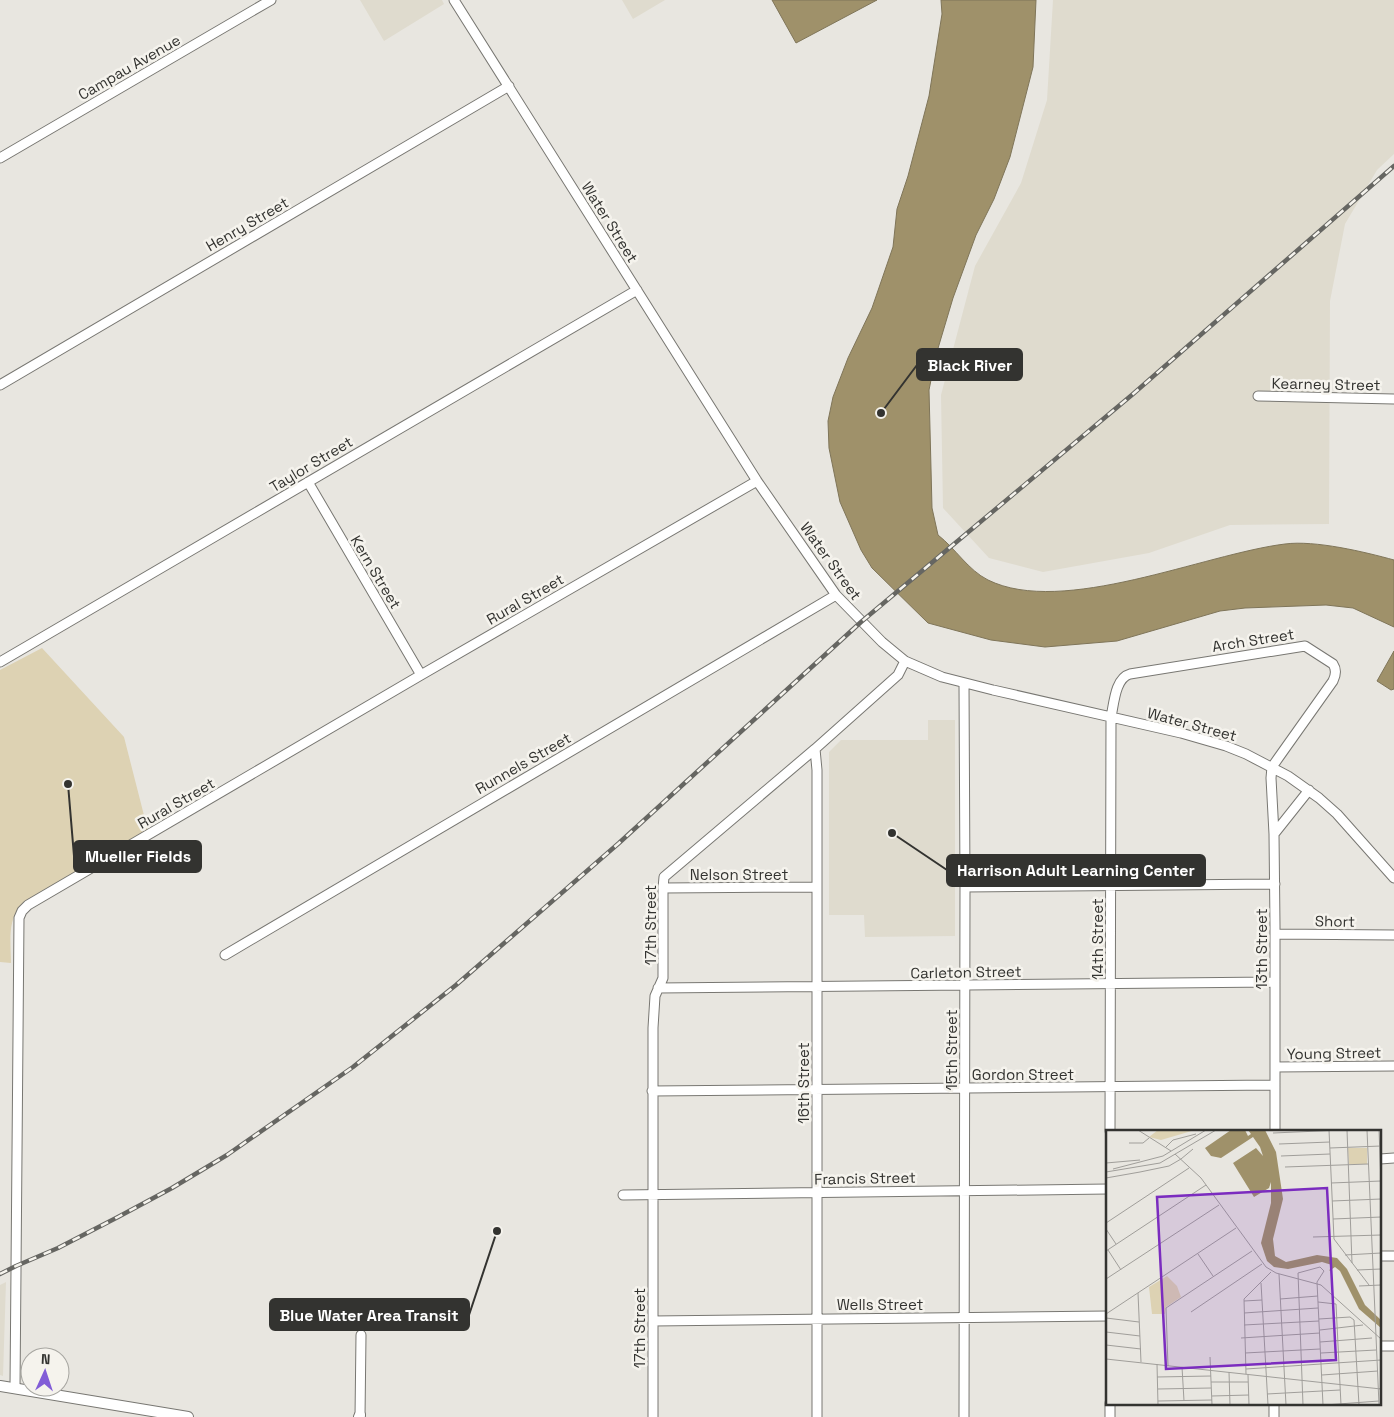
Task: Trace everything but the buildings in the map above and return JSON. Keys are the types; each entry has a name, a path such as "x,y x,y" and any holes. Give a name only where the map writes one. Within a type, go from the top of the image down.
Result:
{"main road":[{"path":"0,1386 131,1412 188,1417"}],"street":[{"name":"Campau Avenue","path":"0,158 271,0"},
{"name":"Water Street","path":"454,0 758,481 836,595 882,642 905,661 942,677 1226,746 1272,767 1309,790 1338,814 1394,878"},
{"name":"Henry Street","path":"0,385 508,86"},
{"name":"Taylor Street","path":"0,662 637,290"},
{"name":"Kearney Street","path":"1258,396 1394,399"},
{"name":"Rural Street","path":"15,1388 19,918 22,911 28,905 421,675 758,481"},
{"name":"Kern Street","path":"308,482 421,675"},
{"name":"Runnels Street","path":"225,955 836,595"},
{"name":"Arch Street","path":"1111,717 1120,680 1124,676 1300,646 1309,647 1333,664 1336,668 1335,677 1272,767"},
{"name":"17th Street","path":"653,1417 652,1091 654,1006 655,996 663,978 662,888 664,877 815,749 898,675 905,661"},
{"name":"15th Street","path":"964,683 966,887 964,985 964,1417"},
{"name":"14th Street","path":"1110,1130 1111,717"},
{"name":"16th Street","path":"815,749 817,770 817,1417"},
{"name":"13th Street","path":"1272,767 1275,884 1275,1130"},
{"path":"1274,834 1309,790"},
{"path":"966,887 1275,884"},
{"name":"Nelson Street","path":"662,888 816,887"},
{"name":"Short","path":"1275,934 1394,935"},
{"name":"Carleton Street","path":"658,988 1275,982"},
{"name":"Young Street","path":"1275,1067 1394,1066"},
{"name":"Gordon Street","path":"652,1091 1275,1085"},
{"name":"Francis Street","path":"623,1195 1106,1189"},
{"name":"Wells Street","path":"653,1321 1106,1316"},
{"path":"360,1416 361,1335"},
{"path":"1110,1404 1110,1417"},
{"path":"1274,1404 1274,1417"}],"shaded area":[{"path":"360,0 442,0 444,4 384,41"},
{"path":"622,0 665,0 633,19"},
{"path":"772,0 877,0 796,43"},
{"path":"941,0 1036,0 1033,67 1010,157 994,199 976,235 953,298 936,355 929,390 932,508 938,535 974,571 988,580 1019,589 1055,591 1094,588 1134,580 1252,550 1285,544 1325,545 1355,550 1394,560 1394,627 1353,608 1326,605 1245,608 1220,611 1117,641 1045,647 991,640 928,623 872,568 861,550 840,502 829,448 828,421 833,397 848,358 872,308 893,247 897,209 908,176 929,96 942,14"},
{"path":"1053,0 1394,0 1394,154 1377,170 1345,224 1330,301 1329,524 1230,525 1149,553 1043,572 989,558 943,508 941,395 975,266 1021,183 1047,100"},
{"path":"42,648 124,737 148,831 20,907 11,926 11,963 0,962 0,670"},
{"path":"1394,651 1394,689 1391,690 1377,681"},
{"path":"928,720 955,720 955,936 865,937 864,915 829,915 829,752 841,740 928,740"},
{"path":"6,1282 3,1376 0,1375 0,1285"}],"railway":[{"path":"0,1274 58,1248 172,1188 227,1155 353,1067 456,985 619,843 861,622 1133,394 1394,166"}],"place":[{"name":"Black River","path":"881,413"},
{"name":"Mueller Fields","path":"68,784"},
{"name":"Harrison Adult Learning Center","path":"892,833"},
{"name":"Blue Water Area Transit","path":"497,1231"}]}
